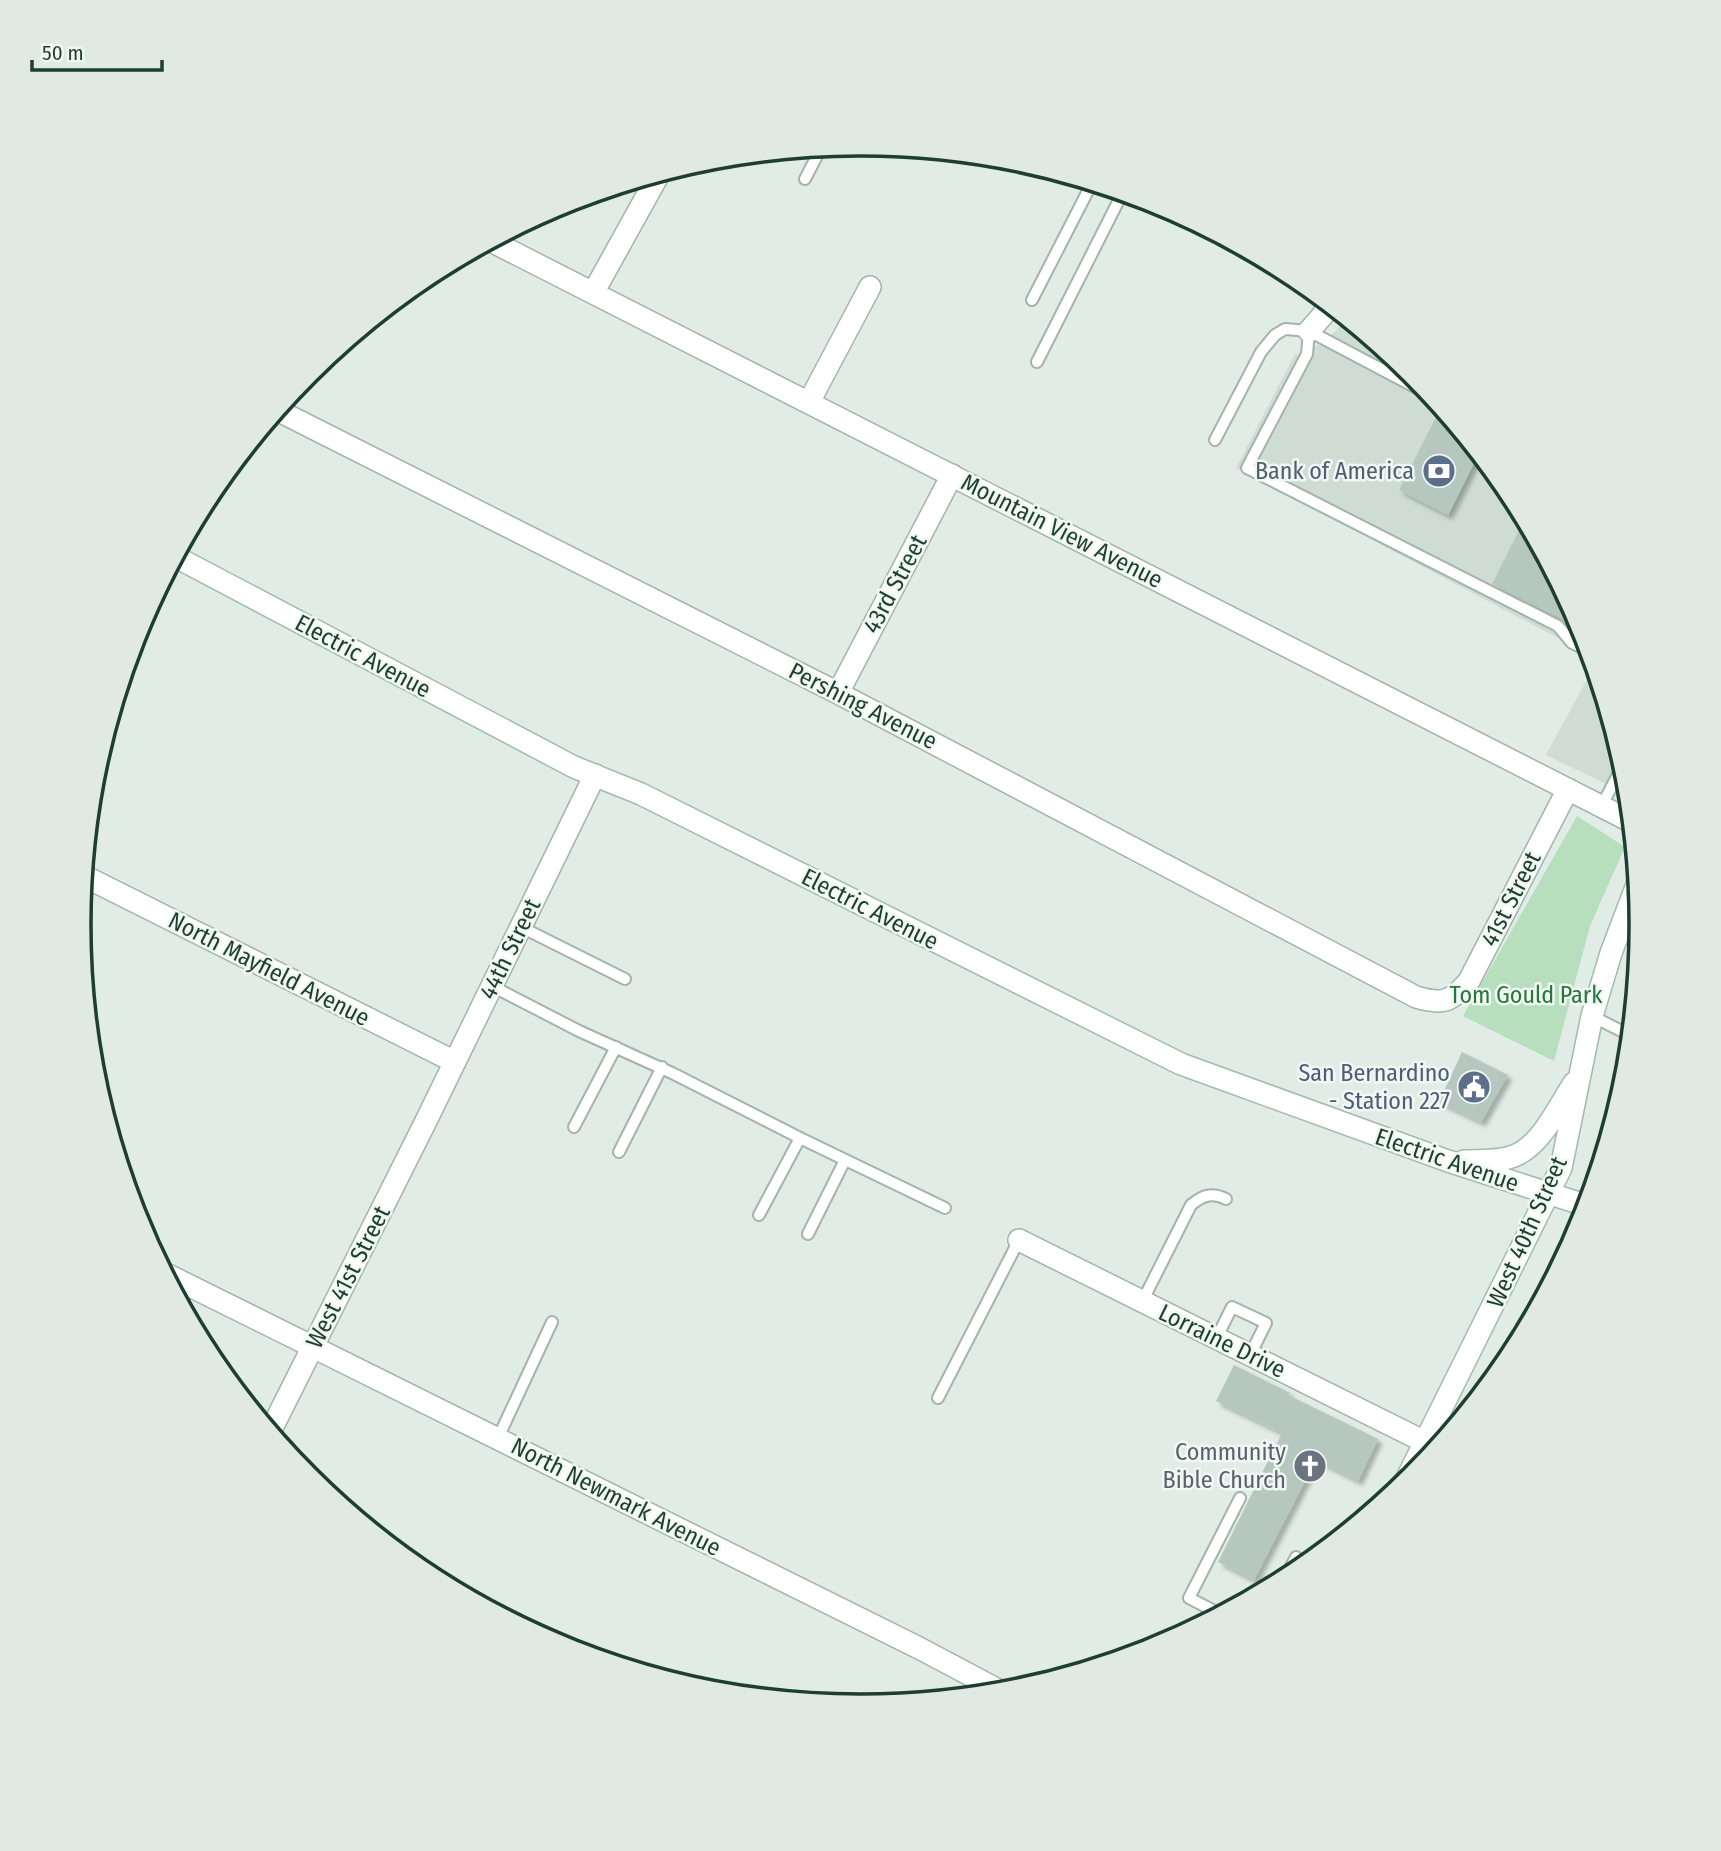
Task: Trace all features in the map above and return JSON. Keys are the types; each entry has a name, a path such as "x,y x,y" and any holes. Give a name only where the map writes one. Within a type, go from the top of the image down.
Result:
{"street":[{"path":"593,293 653,184"},
{"name":"Mountain View Avenue","path":"500,246 1622,817"},
{"path":"809,402 870,287"},
{"path":"1309,331 1323,311"},
{"name":"Pershing Avenue","path":"285,414 838,693 1416,997 1431,1002 1447,1002"},
{"name":"43rd Street","path":"838,693 952,475"},
{"name":"Electric Avenue","path":"184,560 574,767 641,794 1181,1064 1448,1161 1578,1203"},
{"name":"44th Street","path":"425,1123 595,775"},
{"name":"41st Street","path":"1447,1002 1469,981 1568,789"},
{"name":"North Mayfield Avenue","path":"93,880 455,1062"},
{"name":"West 40th Street","path":"1418,1456 1562,1168 1592,1016 1629,905"},
{"path":"1448,1161 1504,1159 1525,1150 1540,1136 1580,1072"},
{"name":"West 41st Street","path":"274,1424 425,1123"},
{"name":"Lorraine Drive","path":"1019,1240 1425,1442"},
{"name":"North Newmark Avenue","path":"177,1280 987,1684"}],"lane":[{"path":"805,178 816,158"},
{"path":"1032,300 1088,191"},
{"path":"1037,362 1119,201"},
{"path":"1215,440 1261,352 1275,335 1285,329 1309,331 1406,382"},
{"path":"1309,331 1307,354 1247,468 1558,626 1576,645"},
{"path":"1387,372 1390,367"},
{"path":"1601,807 1616,779"},
{"path":"521,926 625,979"},
{"path":"492,986 945,1209"},
{"path":"1592,1016 1622,1031"},
{"path":"574,1127 616,1047"},
{"path":"619,1152 662,1068"},
{"path":"759,1215 800,1138"},
{"path":"808,1234 845,1160"},
{"path":"1142,1302 1191,1205 1201,1196 1213,1194 1226,1199"},
{"path":"938,1398 1019,1240"},
{"path":"1216,1339 1231,1307 1266,1323 1250,1355"},
{"path":"498,1438 552,1322"},
{"path":"1212,1610 1189,1598 1240,1499"},
{"path":"1294,1561 1296,1557"}],"shaded area":[{"path":"1340,324 1405,381 1471,457 1527,541 1551,585 1578,648 1236,468 1294,356 1317,346"},
{"path":"1589,677 1604,726 1617,789 1546,755"}],"green space":[{"name":"Tom Gould Park","path":"1577,816 1625,847 1590,926 1554,1061 1463,1016"}],"building":[{"name":"Bank of America","path":"1437,416 1475,462 1448,515 1399,490"},
{"path":"1520,529 1551,585 1569,627 1562,619 1492,584"},
{"name":"San Bernardino - Station 227","path":"1462,1052 1508,1075 1481,1122 1439,1102"},
{"path":"1234,1365 1378,1439 1358,1481 1316,1460 1254,1580 1218,1562 1282,1433 1216,1401"}],"place":[{"name":"Bank of America","path":"1439,471"},
{"name":"San Bernardino - Station 227","path":"1474,1087"},
{"name":"Community Bible Church","path":"1310,1466"}]}
